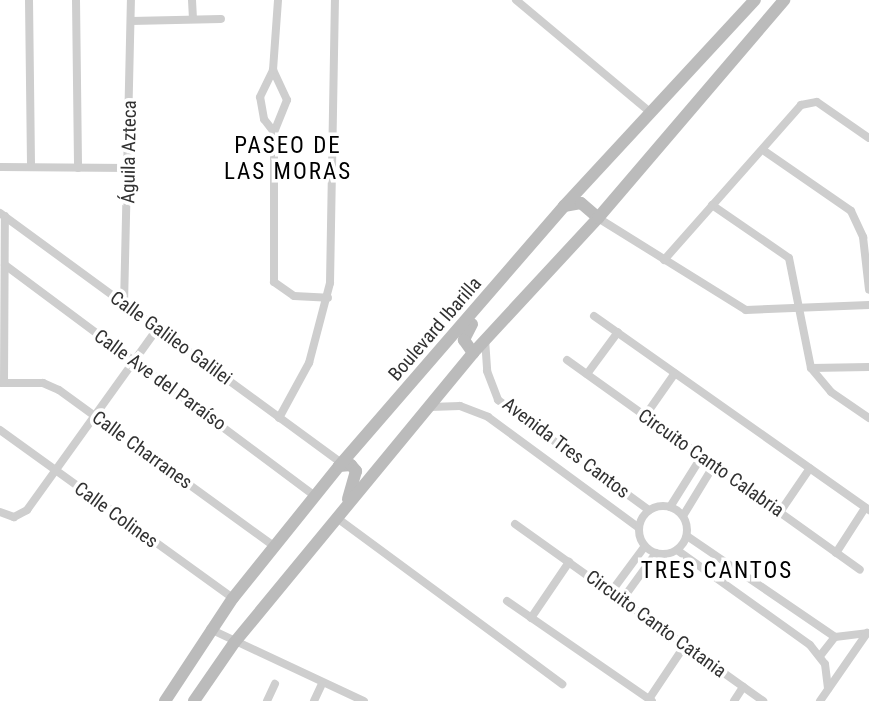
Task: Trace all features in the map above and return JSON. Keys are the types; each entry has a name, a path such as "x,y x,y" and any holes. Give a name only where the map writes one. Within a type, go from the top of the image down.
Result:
{"main road":[{"name":"Boulevard Ibarilla","path":"165,701 210,629 233,598 341,465 500,284 564,206 755,0"},
{"path":"194,701 234,643 473,353 598,218 784,0"},
{"path":"564,206 581,204 598,218"},
{"path":"473,353 464,335 493,301 500,284"},
{"path":"341,465 351,465 356,471 346,506"}],"street":[{"path":"29,0 31,167"},
{"path":"76,0 78,168"},
{"name":"Águila Azteca","path":"124,305 130,168 131,0"},
{"path":"192,0 193,19"},
{"path":"274,132 264,119 260,97 273,70 278,0"},
{"path":"279,418 309,363 328,298 335,0"},
{"path":"516,0 650,112"},
{"path":"131,21 221,19"},
{"path":"273,70 287,100 274,132 274,282 294,296 328,298"},
{"path":"664,260 806,102 817,102 869,138"},
{"path":"762,150 851,211 863,237 869,290"},
{"path":"0,167 130,168"},
{"path":"712,205 789,258 811,368 831,392 869,418"},
{"path":"2,214 5,265 2,383"},
{"name":"Calle Galileo Galilei","path":"2,214 341,465"},
{"path":"598,218 746,310 869,305"},
{"name":"Calle Ave del Paraíso","path":"5,265 315,496"},
{"path":"594,316 867,509 836,552"},
{"path":"0,512 21,516 157,329"},
{"path":"587,374 618,332"},
{"name":"Avenida Tres Cantos","path":"485,339 487,371 498,400 649,510"},
{"name":"Circuito Canto Calabria","path":"566,360 860,570"},
{"path":"811,368 869,367"},
{"path":"645,416 675,373"},
{"name":"Calle Charranes","path":"2,383 49,386 95,416 274,546"},
{"name":"Avenida Tres Cantos","path":"430,407 460,406 488,417 639,528"},
{"name":"Calle Colines","path":"0,430 233,598"},
{"path":"670,507 702,456"},
{"path":"714,466 683,516 687,536 835,637 868,632"},
{"path":"780,512 810,468"},
{"path":"656,554 645,546 639,528 649,510 670,507 683,516"},
{"path":"337,518 562,684"},
{"name":"Circuito Canto Catania","path":"515,524 763,701"},
{"path":"622,600 656,554 677,550 687,536"},
{"path":"611,592 645,546"},
{"path":"677,550 820,656 828,689"},
{"name":"Circuito Canto Catania","path":"531,618 569,562"},
{"path":"507,601 651,700 685,645"},
{"path":"210,629 234,643 364,701"},
{"path":"820,701 868,632"},
{"path":"820,656 835,637"},
{"path":"267,701 275,684"},
{"path":"314,701 322,684"},
{"name":"Circuito Canto Catania","path":"734,701 743,687"}],"district":[{"name":"PASEO DE LAS MORAS","path":"288,159"},
{"name":"TRES CANTOS","path":"717,571"}]}
